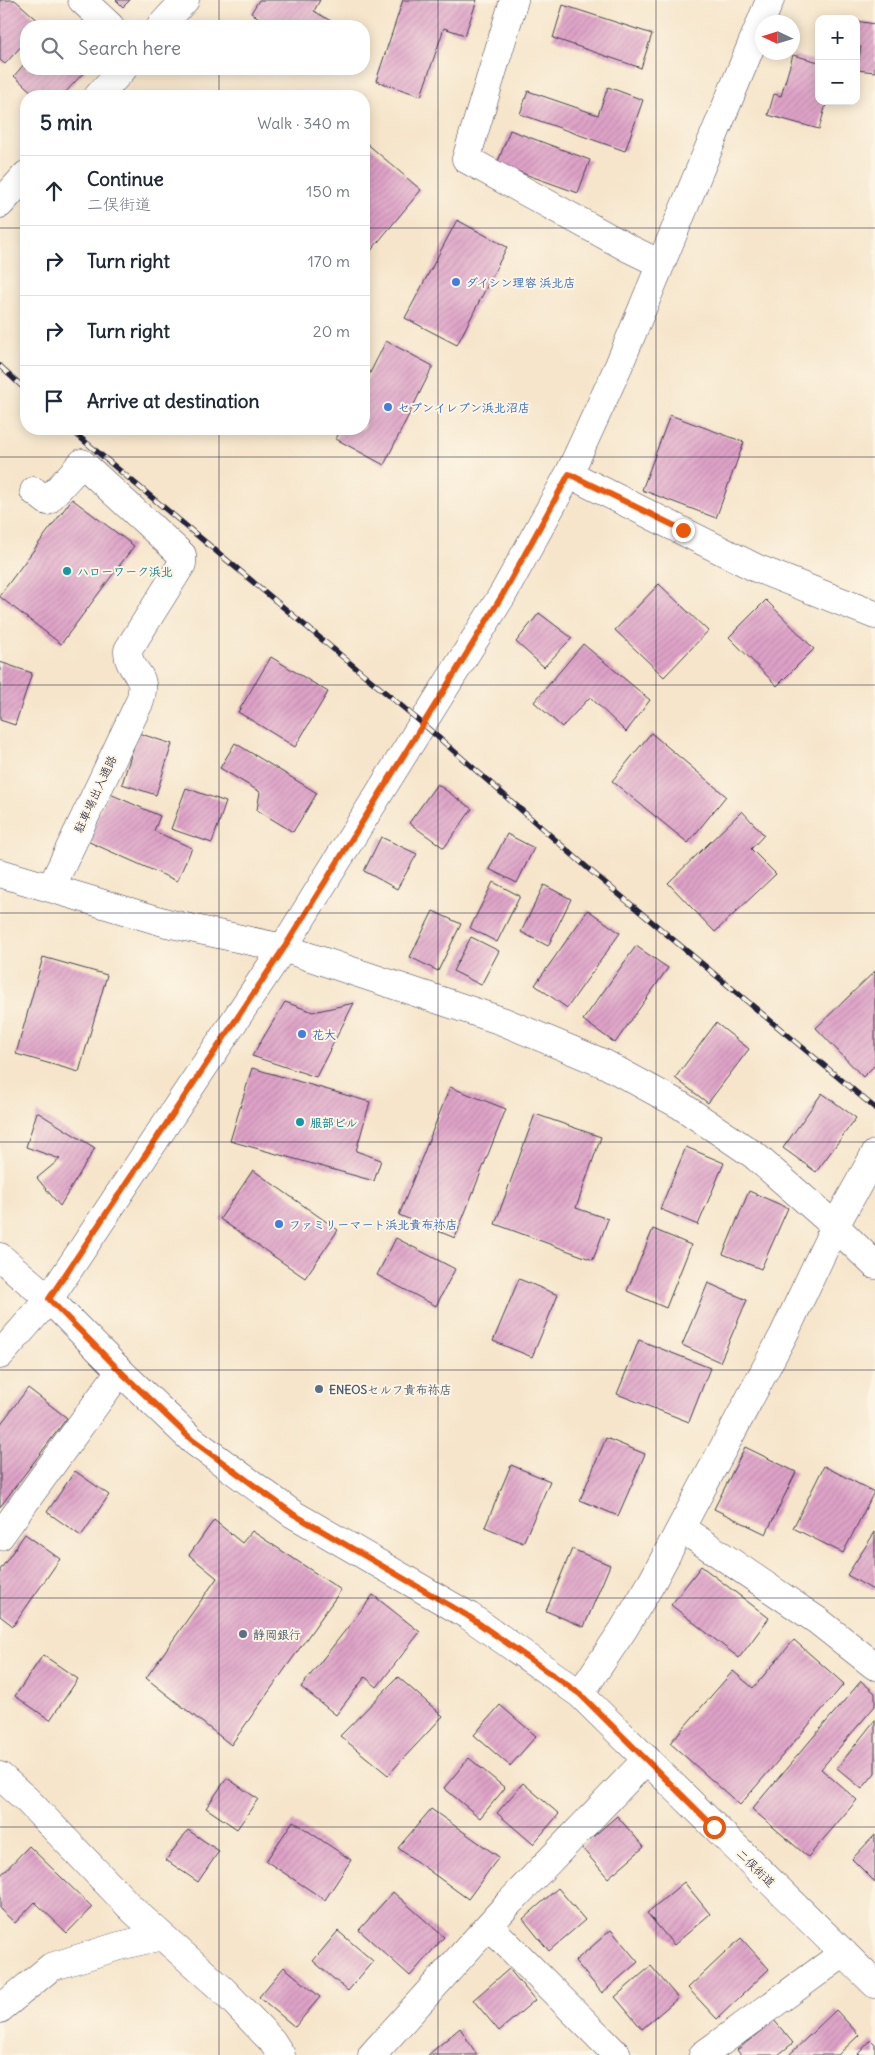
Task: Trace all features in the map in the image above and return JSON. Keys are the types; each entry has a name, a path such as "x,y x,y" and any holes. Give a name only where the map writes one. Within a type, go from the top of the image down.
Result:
{"street":[{"path":"82,0 104,20"},
{"path":"167,20 185,0"},
{"path":"514,0 466,159 661,264"},
{"path":"0,1355 49,1299 284,948 503,594 569,474 619,366 770,0"},
{"path":"104,90 117,75"},
{"path":"0,204 20,182"},
{"name":"駐車場出入通路","path":"34,491 47,501 82,463 182,555 182,564 128,650 128,661 142,680 143,690 140,701 51,888"},
{"path":"569,474 756,568 875,615"},
{"path":"0,873 167,923 284,948 502,1021 605,1064 680,1105 754,1155 835,1226 875,1265"},
{"path":"580,1694 628,1622 681,1528 784,1334 835,1226 875,1154"},
{"name":"二俣街道","path":"0,1257 49,1299 192,1440 293,1514 468,1616 580,1694 875,1984"},
{"path":"0,1536 120,1371"},
{"path":"681,1528 818,1621 875,1666"},
{"path":"372,2055 509,1903 647,1759"},
{"path":"0,1776 27,1800 134,1910 223,1990 272,2041 281,2055"},
{"path":"489,1926 617,2055"},
{"path":"0,2009 51,1967 119,1946 162,1936"},
{"path":"703,2055 844,1953"}],"building":[{"path":"0,0 15,0 38,20 20,20 20,48 5,64 0,60"},
{"path":"116,0 130,0 123,7"},
{"path":"259,0 320,0 314,11 329,20 263,20 251,13"},
{"path":"403,0 477,0 465,35 444,28 421,96 376,81"},
{"path":"563,5 652,34 641,68 553,38"},
{"path":"860,22 875,24 875,72 860,70"},
{"path":"800,57 815,61 815,105 826,105 819,129 768,115 774,94 781,96 792,60 800,60"},
{"path":"20,69 20,75 81,75 68,90 29,90 14,76"},
{"path":"608,87 643,100 625,151 520,114 528,91 598,115"},
{"path":"510,130 590,160 578,193 497,164"},
{"path":"370,146 421,190 370,252"},
{"name":"ダイシン理容 浜北店","path":"457,220 507,247 457,345 405,318"},
{"name":"セブンイレブン浜北沼店","path":"386,341 433,366 384,465 336,439 338,435 370,435 370,373"},
{"path":"670,415 744,442 716,518 642,490"},
{"name":"ハローワーク浜北","path":"72,499 134,546 61,644 0,597 0,595"},
{"path":"659,584 708,631 664,677 615,630"},
{"path":"766,600 814,649 777,686 729,637"},
{"path":"539,613 572,638 544,667 516,642"},
{"path":"583,644 650,700 626,732 590,697 562,727 534,702"},
{"path":"271,657 328,692 295,747 238,712"},
{"path":"0,662 32,673 15,725 0,720"},
{"path":"138,733 172,744 156,795 122,784"},
{"path":"651,733 726,796 688,843 612,781"},
{"path":"235,743 317,793 293,832 257,810 260,792 220,768"},
{"path":"437,784 472,809 444,848 409,823"},
{"path":"186,788 226,802 212,843 171,829"},
{"path":"108,793 160,816 154,831 192,848 177,881 87,841"},
{"path":"742,811 764,835 751,849 776,874 715,932 668,883"},
{"path":"507,834 534,848 517,883 489,869"},
{"path":"381,837 417,854 397,889 364,871"},
{"path":"493,882 520,896 497,942 470,928"},
{"path":"544,885 571,899 548,946 521,932"},
{"path":"588,910 620,933 567,1008 535,985"},
{"path":"433,911 461,924 438,971 410,957"},
{"path":"471,937 499,951 481,985 453,971"},
{"path":"636,946 668,968 615,1043 583,1020"},
{"path":"43,957 107,975 79,1072 16,1054"},
{"path":"875,971 875,1065 863,1077 816,1028"},
{"name":"花大","path":"285,1002 313,1012 354,1003 316,1077 252,1056"},
{"path":"716,1023 749,1049 708,1103 675,1078"},
{"name":"服部ビル","path":"252,1068 370,1102 356,1151 381,1160 374,1181 230,1141"},
{"path":"450,1087 506,1109 455,1238 399,1215"},
{"path":"822,1093 856,1118 816,1172 783,1148"},
{"path":"37,1112 95,1148 60,1206 37,1178 60,1159 26,1147"},
{"path":"535,1114 601,1137 576,1208 608,1219 593,1260 495,1224"},
{"path":"686,1147 724,1163 698,1225 660,1209"},
{"name":"ファミリーマート浜北貴布祢店","path":"253,1170 338,1230 305,1278 220,1219"},
{"path":"749,1191 788,1208 761,1269 723,1254"},
{"path":"653,1229 691,1245 666,1308 627,1291"},
{"path":"396,1238 455,1269 436,1306 377,1275"},
{"path":"519,1279 558,1295 532,1357 493,1341"},
{"path":"708,1283 747,1300 720,1362 682,1345"},
{"path":"639,1340 710,1368 689,1422 617,1394"},
{"path":"28,1388 67,1418 0,1507 0,1425"},
{"path":"606,1438 645,1454 618,1516 580,1500"},
{"path":"745,1447 796,1472 766,1534 714,1509"},
{"path":"511,1465 550,1481 523,1543 485,1527"},
{"path":"824,1466 874,1492 843,1553 793,1528"},
{"path":"75,1471 109,1495 81,1536 47,1512"},
{"name":"静岡銀行","path":"214,1520 242,1543 252,1531 341,1590 231,1745 146,1678 217,1578 189,1555"},
{"path":"875,1532 875,1591 847,1575"},
{"path":"25,1534 60,1559 13,1626 0,1616 0,1570"},
{"path":"572,1549 610,1565 584,1627 546,1611"},
{"path":"701,1566 769,1618 739,1658 671,1605"},
{"path":"373,1595 420,1632 377,1687 365,1677 336,1715 301,1687"},
{"path":"794,1640 844,1684 740,1805 670,1743 733,1671 753,1688"},
{"path":"43,1655 78,1679 50,1720 15,1696"},
{"path":"398,1677 443,1716 388,1775 340,1736"},
{"path":"861,1681 875,1693 875,1706 821,1769 857,1800 808,1857 752,1809"},
{"path":"500,1705 536,1736 510,1766 474,1735"},
{"path":"875,1720 875,1773 862,1789 837,1768"},
{"path":"469,1758 505,1788 480,1818 444,1788"},
{"path":"227,1778 258,1799 237,1829 206,1808"},
{"path":"523,1783 559,1814 533,1844 497,1813"},
{"path":"431,1809 499,1857 468,1899 398,1848"},
{"path":"617,1816 644,1847 608,1878 581,1847"},
{"path":"293,1821 351,1860 325,1900 266,1861"},
{"path":"188,1830 219,1851 198,1882 166,1860"},
{"path":"875,1835 875,1882 852,1859"},
{"path":"29,1846 92,1907 67,1933 35,1902 15,1923 0,1909 0,1876"},
{"path":"684,1882 710,1914 674,1945 647,1913"},
{"path":"558,1888 585,1920 549,1951 523,1919"},
{"path":"393,1892 444,1937 410,1976 359,1930"},
{"path":"611,1930 638,1962 602,1993 575,1961"},
{"path":"338,1931 373,1961 348,1991 313,1961"},
{"path":"741,1938 769,1969 717,2019 688,1988"},
{"path":"651,1966 678,1998 642,2029 615,1997"},
{"path":"284,1967 320,1997 295,2027 259,1997"},
{"path":"509,1969 535,2000 499,2031 473,2000"},
{"path":"836,2010 859,2035 838,2055 789,2055"},
{"path":"774,2020 793,2043 778,2055 741,2055 737,2050"},
{"path":"460,2028 477,2055 428,2055"},
{"path":"871,2040 875,2044 875,2055 857,2055"}],"railway":[{"path":"0,366 20,384"},
{"path":"77,435 423,724 591,871 875,1108"}],"place":[{"name":"ダイシン理容 浜北店","path":"456,282"},
{"name":"セブンイレブン浜北沼店","path":"388,407"},
{"name":"ハローワーク浜北","path":"67,571"},
{"name":"花大","path":"302,1034"},
{"name":"服部ビル","path":"300,1122"},
{"name":"ファミリーマート浜北貴布祢店","path":"279,1224"},
{"name":"ENEOSセルフ貴布祢店","path":"319,1389"},
{"name":"静岡銀行","path":"243,1634"}],"route":[{"path":"683,530 569,474 503,594 284,948 49,1299 192,1440 293,1514 468,1616 580,1694 714,1827"}]}
